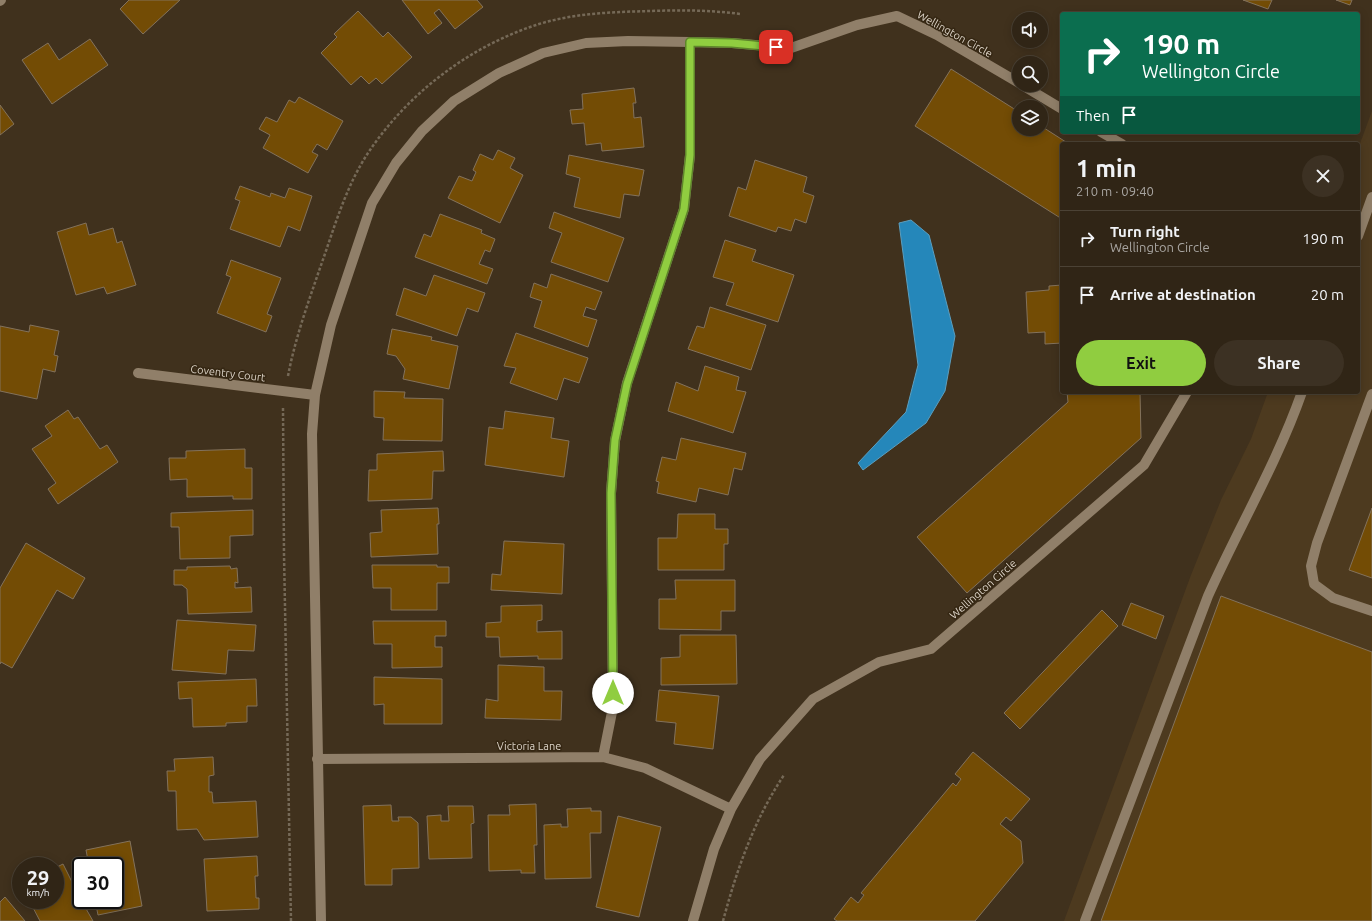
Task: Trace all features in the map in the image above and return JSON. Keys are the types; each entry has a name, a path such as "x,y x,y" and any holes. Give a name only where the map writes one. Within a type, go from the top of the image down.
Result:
{"street":[{"name":"Wellington Circle","path":"321,921 312,434 315,395 331,325 372,203 396,163 422,132 454,101 499,73 543,53 586,43 628,41 732,43 791,48 857,25 897,16 937,35 1012,79"},
{"path":"603,757 613,707 611,493 615,440 627,384 684,209 690,155 690,42"},
{"path":"1034,92 1060,108"},
{"path":"1104,134 1118,142"},
{"path":"1360,230 1372,197"},
{"name":"Coventry Court","path":"138,374 315,395"},
{"name":"Wellington Circle","path":"694,921 714,849 731,808 760,759 813,699 879,662 931,649 1144,465 1186,394"},
{"path":"1085,921 1208,596 1227,553 1273,465 1301,394"},
{"path":"1372,394 1317,543 1311,566 1314,584 1333,598 1372,611"},
{"name":"Victoria Lane","path":"317,759 603,757 645,768 731,808"}],"path":[{"path":"291,921 282,426 286,392 300,328 342,203 354,178 368,153 392,122 430,84 450,68 499,40 537,25 563,19 609,13 693,10 740,14"},
{"path":"723,921 750,837 771,794 784,775"}],"shaded area":[{"path":"1372,111 1372,921 1064,921 1191,575 1221,500 1251,439 1267,394 1360,394 1360,144"}],"water":[{"path":"911,220 929,235 955,336 945,391 926,423 863,470 858,463 906,412 918,365 899,223"}],"building":[{"path":"129,0 180,0 143,34 120,9"},
{"path":"402,0 477,0 483,7 455,29 439,9 434,13 442,23 428,34"},
{"path":"1243,0 1272,0 1268,9"},
{"path":"1336,0 1352,0 1350,5"},
{"path":"358,11 383,37 388,32 412,57 382,84 376,78 369,84 361,76 351,85 321,53 337,37 334,34"},
{"path":"90,39 108,65 52,104 22,60 48,43 59,60"},
{"path":"951,69 1012,108 1012,136 1048,136 1048,130 1066,142 1060,142 1060,218 915,126"},
{"path":"634,88 636,103 633,103 634,118 641,117 644,147 602,151 601,143 586,145 584,123 572,124 570,110 583,109 582,94"},
{"path":"299,97 343,121 327,150 317,144 312,152 318,155 308,173 263,148 270,135 259,129 266,117 277,122 289,100 295,103"},
{"path":"0,105 14,124 0,135"},
{"path":"498,150 515,158 510,168 523,175 500,223 448,198 459,176 472,181 476,172 473,170 480,154 493,160"},
{"path":"569,155 644,170 639,196 624,194 620,218 574,207 580,178 566,174"},
{"path":"755,160 807,177 803,192 814,196 806,223 795,219 791,231 778,227 776,232 729,216 738,187 746,190"},
{"path":"240,186 270,197 271,193 285,198 289,188 312,196 300,231 288,226 280,247 230,229 240,201 235,199"},
{"path":"554,212 624,238 608,282 551,262 562,233 549,228"},
{"path":"440,214 482,230 481,233 495,239 490,252 485,250 479,264 493,269 487,284 415,257 424,234 431,237"},
{"path":"86,223 89,235 113,228 117,243 122,241 136,285 107,294 104,287 76,295 57,232"},
{"path":"725,240 756,250 752,261 794,275 778,322 726,305 734,283 713,277"},
{"path":"231,260 281,278 267,314 272,316 266,332 217,313 231,277 226,275"},
{"path":"551,274 602,292 595,310 586,307 583,316 597,320 588,347 534,327 542,301 530,297 534,283 547,288"},
{"path":"434,275 485,293 478,312 467,308 457,336 396,315 404,288 426,296"},
{"path":"1060,285 1060,343 1045,344 1045,332 1028,333 1026,292 1049,290 1049,286"},
{"path":"710,307 766,325 751,370 688,349 697,326 704,328"},
{"path":"30,325 59,331 54,355 58,356 55,372 43,369 37,399 0,391 0,326 29,332"},
{"path":"392,329 432,337 431,340 458,346 449,389 403,379 405,369 396,356 387,354"},
{"path":"516,333 588,358 579,383 564,378 557,400 510,383 516,368 504,366"},
{"path":"705,366 739,377 736,390 746,392 733,433 668,411 676,382 698,391"},
{"path":"374,391 405,392 404,398 443,399 442,441 383,440 384,418 374,417"},
{"path":"1067,394 1140,394 1141,438 967,593 917,537 1068,402"},
{"path":"68,410 74,419 78,417 100,449 107,445 118,462 58,504 48,489 56,483 32,449 52,436 45,426"},
{"path":"505,411 554,418 551,438 569,441 564,477 485,465 489,427 503,429"},
{"path":"681,438 746,453 742,470 734,468 728,495 699,488 696,502 657,493 659,482 656,481 662,457 676,460"},
{"path":"245,449 245,468 252,468 252,499 233,499 233,496 187,497 187,479 170,480 169,458 186,458 186,451"},
{"path":"443,451 444,471 433,471 432,499 368,501 369,470 377,470 377,454"},
{"path":"438,508 438,554 371,557 370,533 382,532 381,510"},
{"path":"1372,508 1372,578 1349,570"},
{"path":"253,510 253,535 230,536 230,558 180,559 179,527 171,527 171,513"},
{"path":"678,514 715,514 715,529 728,529 728,544 724,544 724,570 658,570 658,538 677,538"},
{"path":"504,541 564,544 562,594 491,590 492,574 501,575"},
{"path":"26,543 85,578 73,599 57,590 12,668 1,662 0,664 0,588"},
{"path":"372,565 437,565 437,567 449,567 449,583 437,583 437,610 391,610 391,588 373,588"},
{"path":"230,566 231,569 237,568 238,583 235,582 235,588 251,587 252,612 188,614 187,589 182,585 174,585 174,570 187,570 187,567"},
{"path":"675,580 735,580 735,611 721,611 721,630 659,629 659,599 676,599"},
{"path":"1221,596 1372,652 1372,921 1101,921"},
{"path":"1131,603 1164,616 1156,639 1122,625"},
{"path":"542,605 542,620 537,621 537,632 562,631 562,659 538,659 538,656 500,657 499,637 486,637 486,623 501,622 501,606"},
{"path":"1102,610 1118,626 1020,729 1004,713"},
{"path":"177,620 256,625 254,651 228,650 226,674 172,670"},
{"path":"373,621 446,621 446,636 435,636 435,647 442,647 442,667 392,668 392,644 374,644"},
{"path":"680,635 736,635 737,684 661,685 661,658 680,657"},
{"path":"498,665 544,667 544,691 562,691 561,720 485,718 486,699 498,701"},
{"path":"374,677 442,679 442,724 384,724 384,704 374,705"},
{"path":"256,679 257,706 247,706 247,722 226,723 226,726 193,727 192,698 179,699 178,682"},
{"path":"659,690 719,696 713,749 674,744 676,723 656,721"},
{"path":"973,752 1030,799 1011,821 1006,817 1000,824 1021,841 1023,863 975,921 837,921 834,919 851,897 858,903 864,895 861,893 953,783 956,786 961,779 955,774"},
{"path":"213,757 214,775 209,776 209,792 212,792 213,803 256,801 258,837 204,840 197,829 177,830 176,791 168,791 167,771 175,771 174,759"},
{"path":"536,804 537,845 534,845 535,873 521,873 521,870 489,871 488,815 510,815 509,805"},
{"path":"391,805 392,821 399,821 398,817 411,817 418,823 419,868 392,869 392,885 365,885 363,806"},
{"path":"448,806 473,806 474,823 471,824 472,858 429,859 427,816 441,815 441,821 449,821"},
{"path":"591,808 591,811 601,811 601,833 590,833 591,878 545,879 544,825 561,824 561,827 568,827 567,809"},
{"path":"618,816 661,827 639,917 596,907"},
{"path":"130,841 142,906 98,915 97,909 124,909 124,857 87,857 86,850"},
{"path":"257,856 258,876 255,876 256,898 259,898 259,909 207,911 204,859"},
{"path":"64,866 72,882 72,909 86,909 93,921 40,921 34,909 64,909"},
{"path":"5,897 12,905 12,909 15,909 25,921 0,921 0,902"}],"route":[{"path":"613,693 614,649 611,493 615,440 627,384 684,209 690,155 690,42 732,43 776,47"}]}
